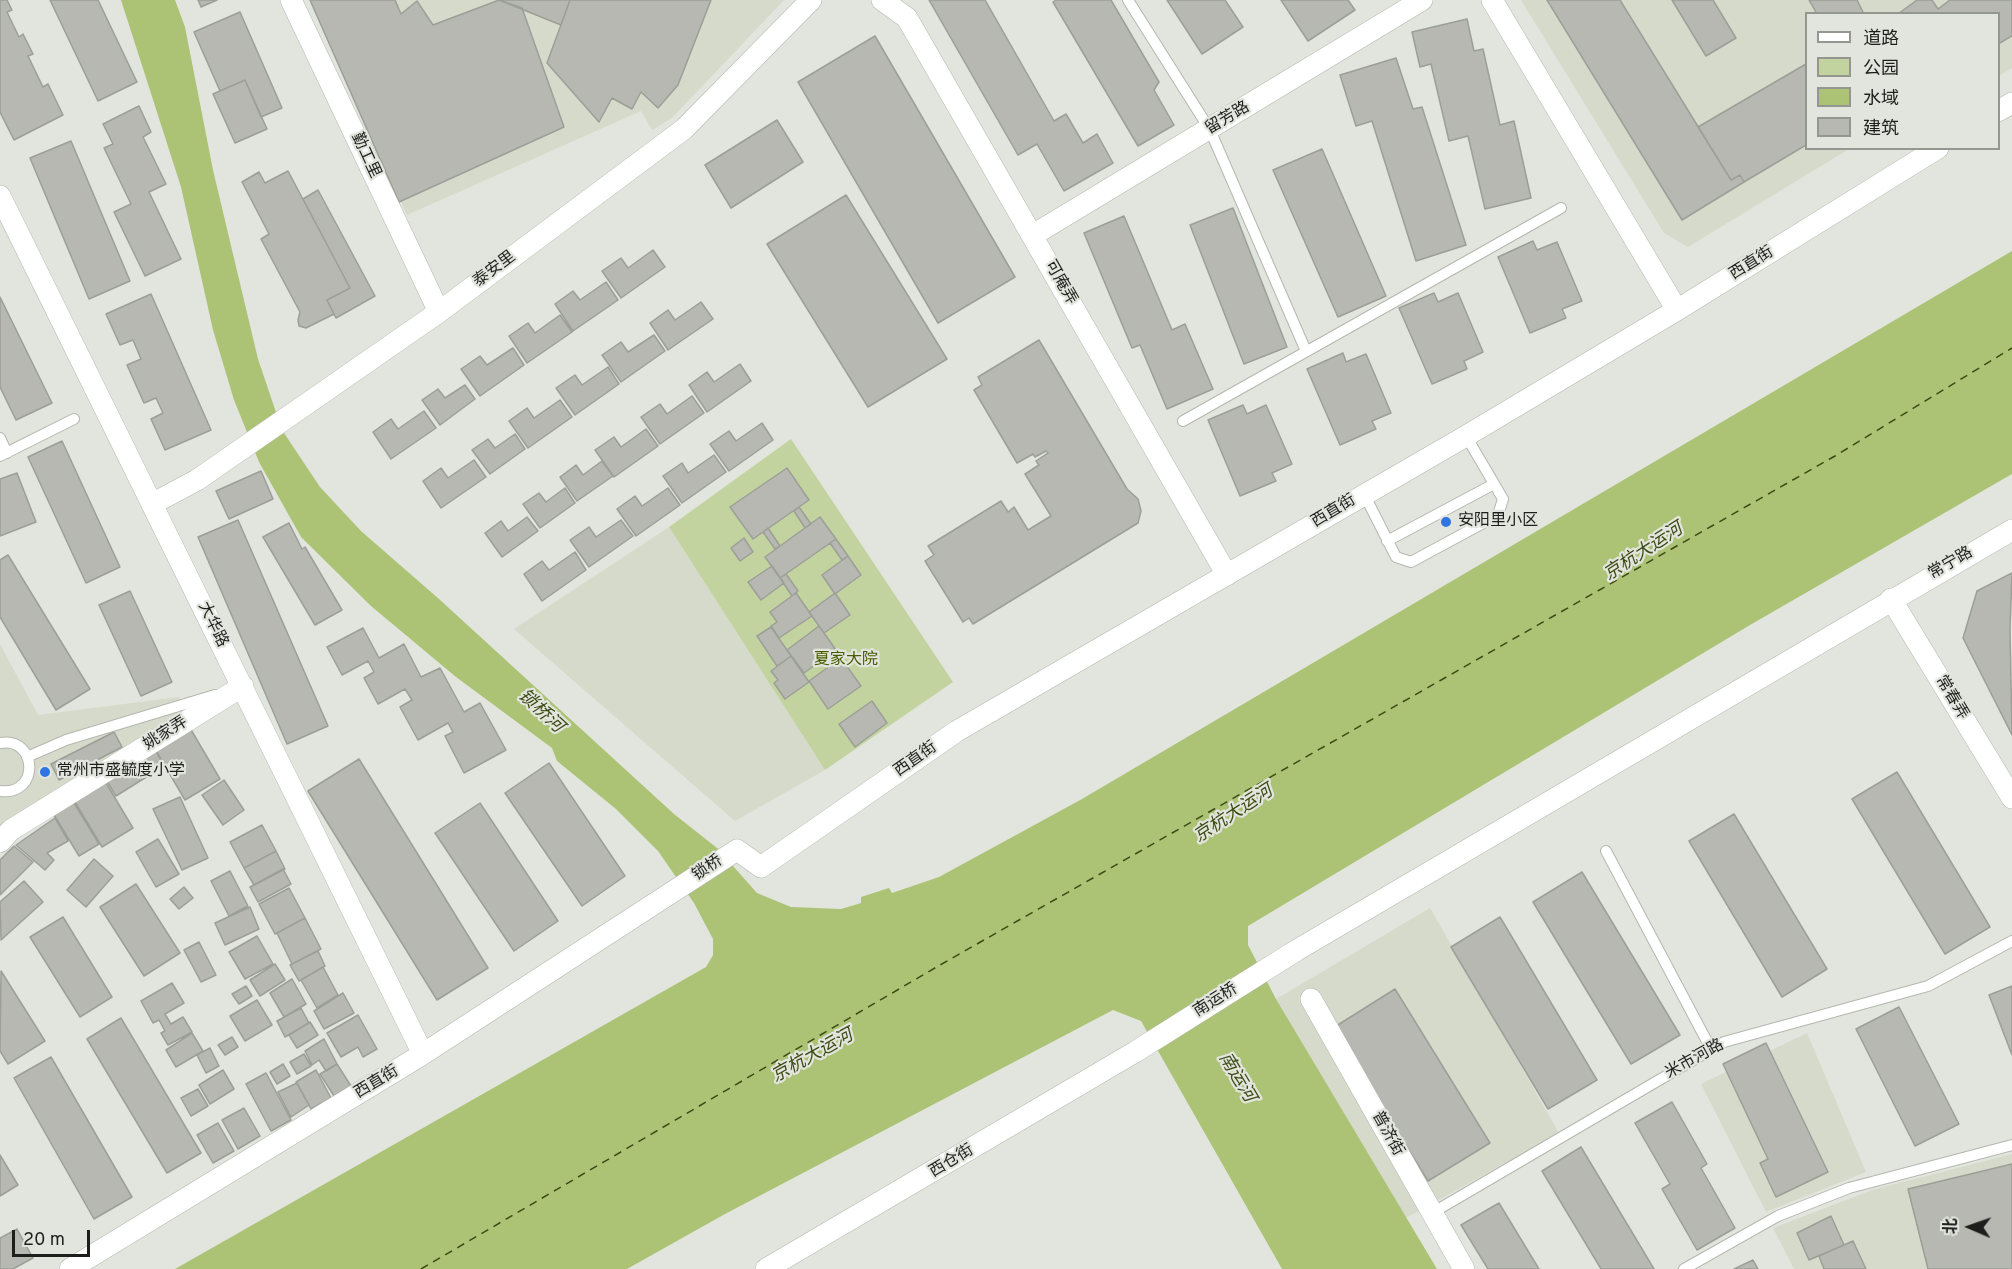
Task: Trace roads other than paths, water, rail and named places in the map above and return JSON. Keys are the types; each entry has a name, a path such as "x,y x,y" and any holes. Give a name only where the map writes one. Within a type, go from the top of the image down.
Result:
{"street":[{"name":"勤工里","path":"291,0 439,312"},
{"name":"泰安里","path":"152,504 197,480 439,312 684,129 811,0"},
{"name":"可庵弄","path":"882,0 907,18 1227,574"},
{"name":"留芳路","path":"1033,235 1422,0"},
{"path":"1492,0 1677,310"},
{"name":"西直街","path":"737,850 761,867 957,731 1466,436 1677,310 1935,150"},
{"name":"大华路","path":"0,196 423,1054"},
{"name":"常宁路","path":"1297,950 2012,530"},
{"name":"常春弄","path":"1891,599 2012,798"},
{"name":"姚家弄","path":"0,842 11,830 243,686"},
{"name":"锁桥","path":"678,888 737,850"},
{"name":"西直街","path":"70,1269 423,1054 678,888"},
{"name":"南运桥","path":"1135,1052 1297,950"},
{"name":"普济街","path":"1311,999 1464,1269"},
{"name":"西仓街","path":"766,1269 1135,1052"}],"lane":[{"path":"1128,0 1210,130 1306,351"},
{"path":"1183,421 1560,208"},
{"path":"0,438 4,454 75,418"},
{"path":"1364,494 1395,557 1411,562 1498,515 1503,499 1466,436"},
{"path":"1387,541 1494,484"},
{"path":"27,757 66,741 243,686"},
{"path":"0,743 20,747 27,757 30,769 24,783 10,791 0,790"},
{"path":"1606,851 1711,1049"},
{"name":"米市河路","path":"1432,1213 1724,1042 1928,986 2012,941"},
{"path":"1684,1269 1778,1216 1849,1188 2012,1145"}],"water":[{"path":"121,0 175,0 185,27 213,170 258,359 282,430 320,487 361,531 439,599 674,814 717,848 757,893 791,907 841,909 861,903 861,897 889,888 892,893 939,877 1082,799 2012,251 2012,474 1750,625 1248,926 1248,945 1276,999 1437,1269 1282,1269 1141,1021 1113,1010 725,1214 627,1269 175,1269 706,967 713,955 713,939 694,903 658,851 616,809 557,761 552,748 456,677 371,606 301,537 259,462 234,400 213,330 181,187"}],"place":[{"name":"安阳里小区","path":"1446,522"},
{"name":"常州市盛毓度小学","path":"45,772"}],"water label":[{"name":"京杭大运河","path":"1644,553"},
{"name":"锁桥河","path":"540,712"},
{"name":"京杭大运河","path":"1234,815"},
{"name":"京杭大运河","path":"813,1057"},
{"name":"南运河","path":"1236,1078"}],"park label":[{"name":"夏家大院","path":"846,661"}]}
